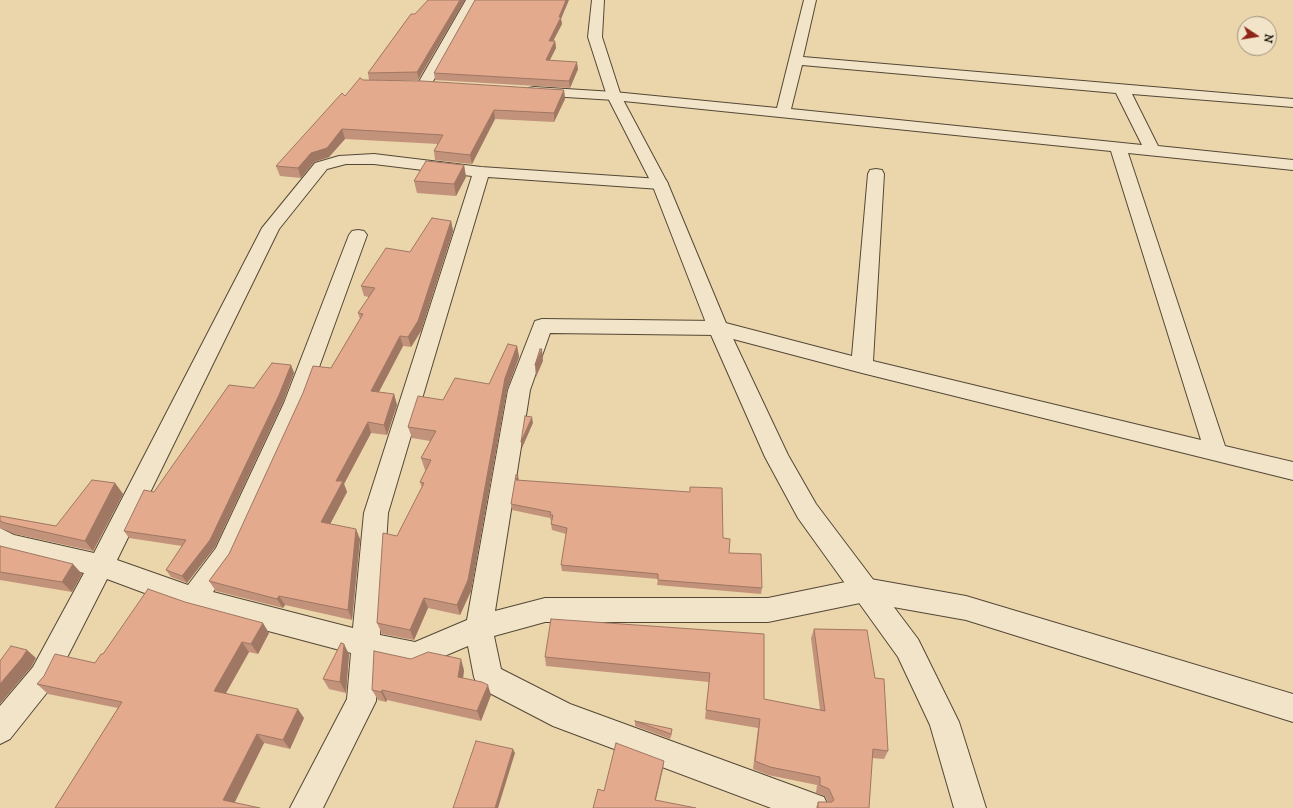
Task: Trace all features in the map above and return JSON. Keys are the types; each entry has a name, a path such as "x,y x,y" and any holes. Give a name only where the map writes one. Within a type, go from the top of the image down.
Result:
{"street":[{"path":"424,85 472,0"},
{"path":"598,0 595,37 614,96 660,184 718,328 777,457 807,511 908,648 944,722 970,808"},
{"path":"783,113 810,0"},
{"path":"796,60 1122,89 1293,102"},
{"path":"409,85 440,86"},
{"path":"1122,89 1152,150"},
{"path":"519,90 614,96 1293,165"},
{"path":"1118,147 1216,452"},
{"path":"0,729 43,676 101,566 271,228 321,166 345,159 374,159 481,172 660,184"},
{"path":"306,808 360,701 376,513 481,172"},
{"path":"862,366 876,174"},
{"path":"193,598 225,554 295,403 358,235"},
{"path":"813,808 563,716 488,677 479,628 519,390 542,326 718,328 862,366 1293,471"},
{"path":"0,539 7,544 101,566 193,598 364,644 416,655 479,628 545,610 768,610 865,590 966,608 1293,708"}],"building":[{"path":"428,0 460,0 417,72 368,73 411,14 415,14"},
{"path":"475,0 566,0 559,17 561,17 549,41 555,41 546,60 577,62 569,81 434,73"},
{"path":"360,78 363,80 422,81 564,90 554,113 494,110 470,155 434,151 443,135 342,129 327,148 311,153 298,168 276,166 342,93 345,96"},
{"path":"426,161 464,165 454,184 414,181"},
{"path":"432,218 451,221 418,321 408,337 400,336 371,391 394,394 384,425 368,422 336,481 343,481 321,522 356,529 348,610 279,596 277,599 209,581 229,554 303,393 313,366 331,368 363,314 358,313 375,288 361,286 386,248 410,252"},
{"path":"508,344 517,346 505,378 468,580 457,605 424,598 410,630 377,623 383,533 397,536 424,483 420,482 431,460 421,458 436,431 408,427 418,396 443,400 455,378 489,384"},
{"path":"540,349 542,349 535,365"},
{"path":"272,363 291,365 279,395 210,540 182,576 166,570 186,540 124,531 144,490 154,492 229,385 254,388"},
{"path":"525,416 532,417 521,442"},
{"path":"516,475 518,475 516,480 690,492 690,487 722,488 723,538 730,539 729,553 761,554 762,588 658,580 658,574 561,565 567,528 551,524 553,515 550,515 551,512 511,504"},
{"path":"92,480 115,483 85,541 0,521 0,516 56,526"},
{"path":"0,546 73,564 62,582 0,572"},
{"path":"148,589 185,602 263,623 251,644 242,642 214,691 298,709 283,740 257,734 223,800 260,808 55,808 122,702 37,684 44,676 55,654 95,663 101,654 103,654"},
{"path":"551,619 764,634 764,699 825,711 814,629 867,630 875,678 884,679 888,751 873,749 869,808 818,808 818,802 832,802 834,800 829,789 820,785 820,777 770,767 755,761 760,719 706,710 710,673 545,657"},
{"path":"341,643 344,644 340,682 323,679"},
{"path":"11,646 27,650 0,684 0,661"},
{"path":"374,651 411,659 428,652 461,659 458,677 482,682 488,685 477,711 382,690 381,692 372,690"},
{"path":"635,721 672,729 671,734"},
{"path":"476,741 513,749 495,808 453,808"},
{"path":"616,743 664,761 655,800 696,808 593,808 598,789 604,791"}]}
